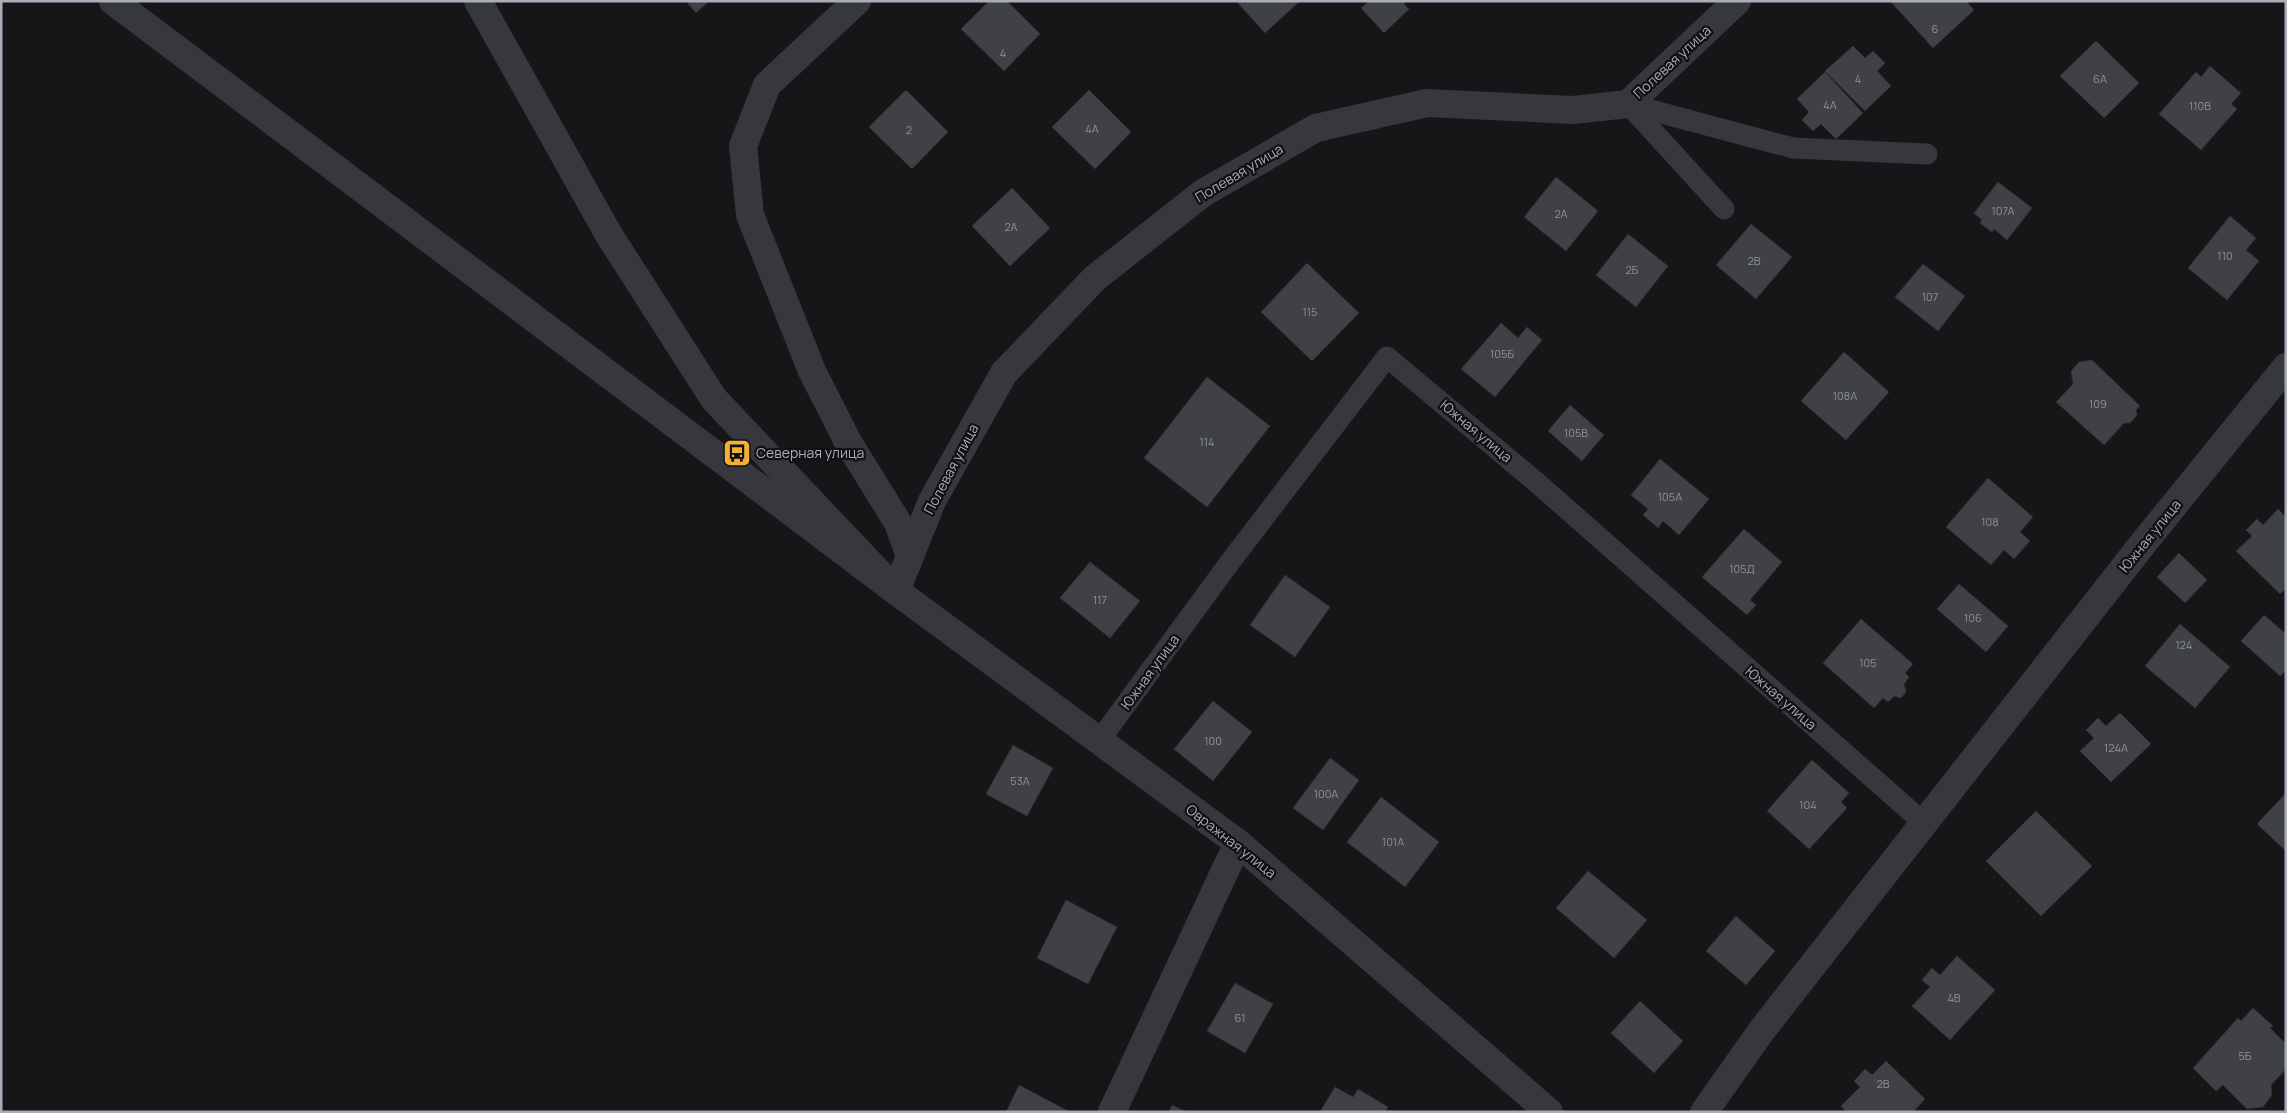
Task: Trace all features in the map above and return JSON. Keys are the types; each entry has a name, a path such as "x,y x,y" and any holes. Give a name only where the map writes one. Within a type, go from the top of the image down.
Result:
{"street":[{"path":"113,1 896,591"},
{"path":"478,1 609,235 714,398 896,591"},
{"path":"857,1 767,85 743,146 750,215 812,371 848,442 898,523 910,556"},
{"name":"Полевая улица","path":"896,591 932,501 1004,372 1095,278 1203,193 1316,128 1428,103 1573,110 1628,104 1737,1"},
{"name":"Южная улица","path":"1704,1112 1762,1030 2145,541 2286,367"},
{"name":"Овражная улица","path":"896,591 1238,843 1549,1112"},
{"path":"1112,1112 1238,843"}],"lane":[{"path":"1628,104 1793,148 1927,154"},
{"path":"1628,104 1724,209"},
{"name":"Южная улица","path":"1099,741 1230,562 1387,357 1535,481 1924,824"}],"building":[{"path":"686,1 709,1 696,13"},
{"path":"989,1 1007,1 1040,34 1004,71 961,29"},
{"path":"1300,1 1265,33 1237,2"},
{"path":"1369,1 1406,1 1404,4 1409,9 1384,33 1361,8"},
{"path":"1890,1 1966,1 1974,10 1933,48"},
{"path":"2096,41 2139,83 2104,118 2060,76"},
{"path":"1853,46 1865,58 1873,51 1885,63 1877,71 1891,86 1865,111 1825,71"},
{"path":"2210,66 2241,93 2231,104 2237,109 2201,150 2159,114 2196,72 2201,77"},
{"path":"1825,72 1863,113 1836,139 1821,124 1813,131 1802,120 1809,112 1797,99"},
{"path":"906,90 948,132 912,169 869,127"},
{"path":"1089,90 1131,132 1095,169 1052,127"},
{"path":"1556,177 1598,211 1566,251 1524,217"},
{"path":"1998,182 2032,208 2007,240 1994,229 1992,232 1980,223 1982,220 1974,213"},
{"path":"1012,188 1050,228 1010,266 972,226"},
{"path":"2230,216 2256,238 2246,250 2259,261 2227,300 2188,268"},
{"path":"1751,224 1792,257 1756,299 1716,265"},
{"path":"1628,234 1668,266 1636,307 1596,275"},
{"path":"1307,263 1359,313 1312,361 1261,312"},
{"path":"1923,264 1965,296 1938,331 1895,297"},
{"path":"1501,323 1518,338 1527,327 1542,340 1495,397 1461,369"},
{"path":"1844,352 1889,392 1846,440 1801,401"},
{"path":"2092,360 2140,406 2136,410 2137,415 2130,423 2124,423 2104,445 2056,402 2073,384 2071,371 2079,362"},
{"path":"1207,377 1270,426 1207,507 1144,458"},
{"path":"1570,405 1604,435 1582,461 1548,431"},
{"path":"1660,459 1709,499 1679,535 1663,521 1658,528 1643,515 1648,509 1631,495"},
{"path":"1988,478 2033,517 2020,532 2030,541 2014,559 2004,550 1991,565 1946,527"},
{"path":"2278,509 2286,517 2286,588 2280,594 2236,551 2252,536 2246,530 2257,519 2263,525"},
{"path":"1744,529 1782,562 1750,600 1756,605 1747,615 1702,577"},
{"path":"2179,553 2207,580 2185,603 2157,577"},
{"path":"1090,562 1140,601 1110,638 1060,598"},
{"path":"1285,575 1330,607 1295,657 1250,625"},
{"path":"1959,584 2008,626 1986,652 1937,609"},
{"path":"2264,615 2286,634 2286,670 2280,676 2241,641"},
{"path":"1861,619 1913,664 1905,673 1909,677 1904,684 1906,692 1901,698 1894,696 1888,702 1883,698 1874,708 1823,663"},
{"path":"2180,624 2230,667 2195,708 2145,666"},
{"path":"1213,701 1252,732 1213,781 1174,749"},
{"path":"2120,713 2151,744 2111,782 2080,751 2094,738 2086,730 2098,718 2106,726"},
{"path":"1013,745 1053,768 1027,816 986,794"},
{"path":"1330,758 1359,780 1323,830 1293,808"},
{"path":"1812,760 1849,793 1841,802 1847,808 1809,849 1767,811"},
{"path":"2286,793 2286,851 2257,824"},
{"path":"1381,797 1439,842 1405,887 1347,842"},
{"path":"2036,811 2092,866 2041,916 1986,861"},
{"path":"1588,871 1647,920 1614,958 1556,908"},
{"path":"1066,900 1117,927 1088,984 1037,958"},
{"path":"1736,916 1775,951 1746,985 1706,951"},
{"path":"1957,956 1995,990 1950,1040 1912,1006 1930,987 1922,980 1932,968 1940,975"},
{"path":"1235,983 1273,1004 1245,1053 1207,1031"},
{"path":"1640,1001 1683,1041 1654,1073 1611,1033"},
{"path":"2253,1008 2273,1026 2270,1028 2286,1044 2286,1069 2271,1085 2272,1095 2263,1107 2247,1109 2223,1085 2216,1091 2193,1068 2238,1018 2241,1021"},
{"path":"1886,1061 1925,1099 1913,1112 1846,1112 1841,1106 1860,1087 1854,1081 1865,1069 1872,1075"},
{"path":"1019,1085 1070,1112 1006,1112"},
{"path":"1335,1087 1353,1097 1358,1089 1388,1107 1385,1112 1320,1112"},
{"path":"1172,1105 1186,1112 1169,1112"}],"place":[{"name":"Северная улица","path":"737,453"}]}
